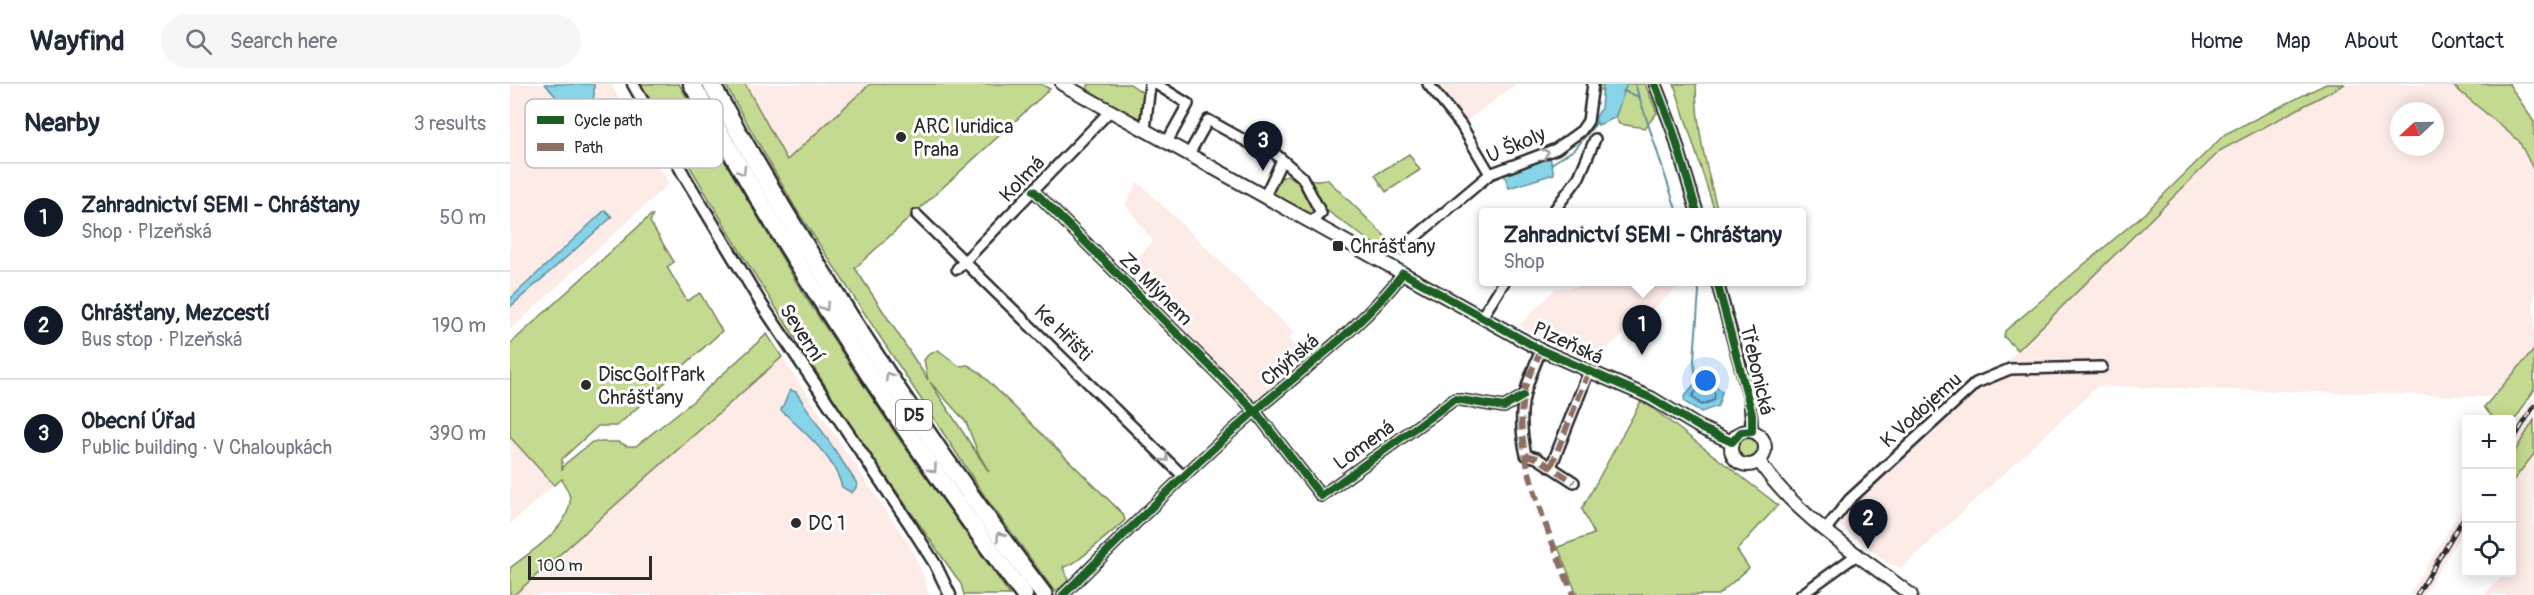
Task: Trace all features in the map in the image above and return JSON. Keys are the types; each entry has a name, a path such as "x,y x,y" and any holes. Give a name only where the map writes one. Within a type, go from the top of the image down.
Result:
{"highway":[{"name":"D5","path":"692,84 701,99"},
{"name":"D5","path":"711,84 720,99"},
{"name":"D5","path":"723,105 792,225 858,330 1031,591"},
{"name":"D5","path":"723,138 778,233 916,445 1031,591"}],"main road":[{"name":"Plzeňská","path":"1072,86 1110,111 1541,350 1651,398 1701,428 1732,442"},
{"path":"1752,431 1764,442 1765,453 1760,461 1748,465 1737,462 1731,452 1732,442 1740,432 1752,431"},
{"path":"1760,461 1781,489 1826,529 1911,595"}],"street":[{"name":"Severní","path":"633,84 641,99"},
{"path":"1145,130 1150,84"},
{"path":"1156,84 1188,104 1167,142"},
{"path":"1428,84 1461,125 1490,174"},
{"name":"U Školy","path":"1401,249 1490,174 1556,149 1581,131 1588,120 1593,84"},
{"path":"1655,84 1673,131 1696,208"},
{"name":"Kolmá","path":"957,269 1110,111"},
{"path":"1189,154 1208,120 1253,145 1272,151 1302,177 1321,213 1312,221"},
{"path":"1557,208 1579,177 1595,139"},
{"path":"1265,196 1282,160"},
{"name":"Severní","path":"680,168 811,381 911,526 935,564 950,595"},
{"name":"Za Mlýnem","path":"1034,191 1255,411"},
{"name":"Ke Hřišti","path":"917,215 1184,476"},
{"name":"Chýňská","path":"1063,595 1184,476 1255,411 1369,314 1403,273"},
{"path":"1482,317 1501,286"},
{"name":"Třebonická","path":"1719,286 1750,399 1752,431"},
{"path":"1541,350 1523,396 1521,420 1526,454 1574,482"},
{"name":"K Vodojemu","path":"1826,529 1849,500 1976,383 2010,369 2102,367"},
{"path":"1551,467 1589,370"},
{"name":"Lomená","path":"1255,411 1321,496 1455,399 1504,407 1523,396"},
{"path":"1801,595 1857,554"}],"shaded area":[{"path":"510,84 611,84 620,99 525,99 525,168 660,168 669,183 510,330"},
{"path":"745,84 870,84 787,160"},
{"path":"1428,84 1516,84 1461,125"},
{"path":"2345,84 2451,84 2519,141 2534,171 2534,350 2491,397 2098,386 1902,568 1888,563 1838,525 1873,484 1943,417 1989,382 2033,334 2221,150"},
{"path":"1138,182 1294,332 1288,339 1305,358 1255,402 1138,286 1141,274 1137,258 1153,241 1125,204"},
{"path":"1679,286 1591,362 1519,326 1556,288"},
{"path":"782,357 910,546 929,595 514,595"},
{"path":"2534,395 2534,418 2516,447 2516,424"},
{"path":"510,437 554,485 510,524"},
{"path":"2534,454 2534,595 2484,595 2502,577 2516,577 2516,477"},
{"path":"2462,509 2462,533 2424,595 2409,595"}],"green space":[{"path":"641,84 679,84 688,99 650,99"},
{"path":"725,84 745,84 787,160 870,84 1041,84 1050,89 855,268 928,380 924,360 938,350 959,366 968,365 978,371 1123,514 1125,520 1117,528 1076,562 1063,567 1068,581 1055,592 986,498 796,209","holes":["930,382 966,422 978,453 989,472"]},
{"path":"1130,84 1145,94 1142,120 1088,93 1088,85"},
{"path":"1594,84 1645,84 1657,113 1645,128 1619,124 1602,91"},
{"path":"1674,84 1696,84 1700,133 1717,208 1714,208"},
{"path":"2326,84 2345,84 2221,150 2018,350 2004,337 2005,331 2145,213 2225,134"},
{"path":"2451,84 2509,84 2534,122 2534,171 2519,141"},
{"path":"1409,154 1420,170 1386,192 1375,175"},
{"path":"723,158 801,290 897,436 1010,595 964,595 961,584 849,423 743,256 691,168 723,168"},
{"path":"1287,175 1300,182 1316,205 1312,215 1271,192 1276,181"},
{"path":"1327,179 1397,248 1385,252 1322,207 1309,181"},
{"name":"DiscGolfPark Chrášťany","path":"653,215 650,222 674,262 667,267 687,301 700,293 722,331 617,426 598,426 562,459 562,470 565,464 592,442 619,442 627,446 636,446 692,402 767,334 782,357 514,595 510,595 510,568 555,531 568,512 570,498 562,479 554,485 510,437 510,344"},
{"path":"2534,350 2534,390 2516,419 2516,415 2491,415 2484,407"},
{"path":"1641,401 1778,505 1737,550 1749,568 1718,595 1577,595 1558,547 1594,534 1582,509"},
{"path":"2534,420 2534,454 2516,477 2516,449"},
{"path":"1749,436 1757,440 1761,448 1757,456 1749,460 1741,456 1737,448 1741,440"}],"water":[{"path":"545,84 594,84 593,99 558,99"},
{"path":"1603,84 1627,84 1615,118 1598,125 1595,119 1601,108"},
{"path":"1550,157 1554,174 1509,188 1504,174"},
{"path":"605,210 612,217 510,307 510,299"},
{"path":"1709,378 1722,392 1718,406 1701,412 1685,402 1684,397 1696,382"},
{"path":"790,390 796,392 858,485 852,493 842,487 832,465 817,445 781,410"}],"waterway":[{"path":"1635,84 1676,208"},
{"path":"1623,91 1640,97"},
{"path":"1551,164 1575,149 1597,122"},
{"path":"1696,382 1694,360 1698,286"}],"railway":[{"path":"2516,435 2534,406"},
{"path":"2417,595 2462,521"}],"marked path":[{"path":"1541,350 1524,391 1521,420 1524,445 1536,497 1573,595"},
{"path":"1551,467 1589,371"},
{"path":"1526,455 1537,458 1574,482"}],"cycle path":[{"path":"1655,84 1673,131 1696,208"},
{"path":"1034,191 1255,411 1321,496 1455,399 1504,407 1523,396"},
{"path":"1063,595 1205,456 1370,312 1403,273 1541,350 1651,398 1701,428 1732,442 1741,432 1752,431 1752,414 1718,286"}],"place":[{"name":"ARC Iuridica Praha","path":"901,137"},
{"name":"Obecní Úřad","path":"1263,171"},
{"name":"Chrášťany","path":"1338,246"},
{"name":"Zahradnictví SEMI - Chráštany","path":"1642,355"},
{"name":"DiscGolfPark Chrášťany","path":"586,385"},
{"name":"DC 1","path":"796,523"},
{"name":"Chrášťany, Mezcestí","path":"1868,549"}]}
